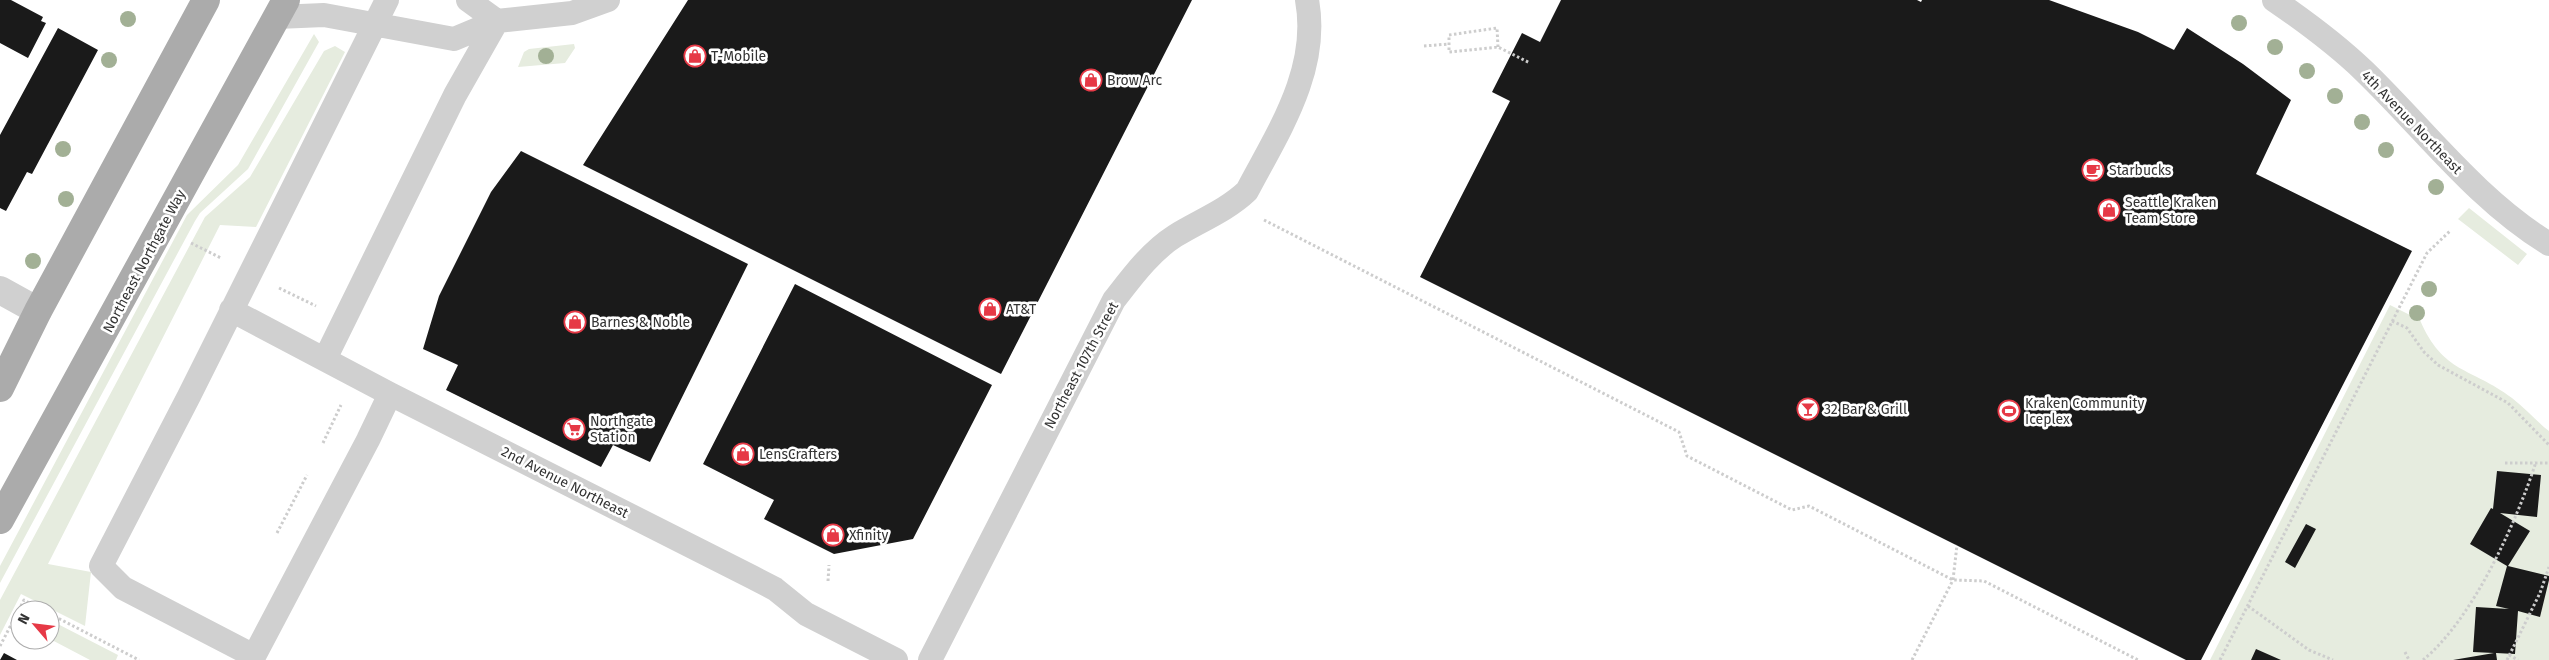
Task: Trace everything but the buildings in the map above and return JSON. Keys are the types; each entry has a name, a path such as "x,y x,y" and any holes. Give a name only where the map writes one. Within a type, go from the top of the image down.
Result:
{"main road":[{"path":"0,388 38,311 206,0"},
{"name":"Northeast Northgate Way","path":"0,520 282,8"}],"street":[{"path":"0,290 38,311"}],"lane":[{"path":"387,0 101,566 123,588 253,658 368,440 390,394"},
{"path":"468,0 497,21"},
{"path":"282,8 454,39 497,21 572,13 608,0"},
{"name":"Northeast 107th Street","path":"930,660 1114,300 1153,254 1174,237 1234,203 1247,191 1300,85 1307,59 1310,32 1307,0"},
{"name":"4th Avenue Northeast","path":"2274,0 2332,42 2370,76 2468,180 2508,215 2549,244"},
{"path":"325,359 455,95 497,21"},
{"name":"2nd Avenue Northeast","path":"231,310 390,394 775,589 806,614 896,660"}],"path":[{"path":"1498,47 1497,28 1449,35 1449,52 1498,47 1530,62"},
{"path":"1424,46 1449,44"},
{"path":"1271,223 1678,432 1687,456 1792,510 1809,506 1953,580 1984,581 2138,660"},
{"path":"2220,660 2427,253 2451,230"},
{"path":"188,241 209,252"},
{"path":"277,287 317,307"},
{"path":"2392,321 2407,328 2424,352 2438,365 2508,403 2549,445"},
{"path":"323,443 342,402"},
{"path":"2423,660 2437,649 2455,626 2491,567 2522,504 2536,462"},
{"path":"2505,463 2549,463"},
{"path":"277,533 307,475"},
{"path":"1912,660 1953,580 1957,545"},
{"path":"828,581 829,565"},
{"path":"2507,660 2540,593 2549,567"},
{"path":"2248,606 2309,650 2334,660"},
{"path":"60,619 139,660"},
{"path":"0,646 10,627"},
{"path":"2405,652 2409,660"},
{"path":"2509,655 2518,660"}],"shaded area":[{"path":"314,34 319,42 248,169 200,213 195,221 0,583 0,566 187,215 238,165"},
{"path":"574,44 575,48 565,63 518,67 524,52 529,49"},
{"path":"335,46 345,52 256,227 220,225 48,564 91,572 85,626 60,614 60,600 33,600 21,594 18,600 10,600 10,615 0,635 0,600 205,217 250,177 324,51"},
{"path":"2469,208 2527,254 2518,265 2458,219"},
{"path":"2390,305 2420,320 2438,351 2448,360 2512,398 2549,431 2549,660 2210,660"},
{"path":"60,625 118,655 116,660 90,660 60,644"}],"place":[{"name":"T-Mobile","path":"695,56"},
{"name":"Brow Arc","path":"1091,80"},
{"name":"Starbucks","path":"2093,170"},
{"name":"Seattle Kraken Team Store","path":"2109,210"},
{"name":"AT&T","path":"990,309"},
{"name":"Barnes & Noble","path":"575,322"},
{"name":"32 Bar & Grill","path":"1808,409"},
{"name":"Kraken Community Iceplex","path":"2009,411"},
{"name":"Northgate Station","path":"574,429"},
{"name":"LensCrafters","path":"743,454"},
{"name":"Xfinity","path":"833,535"}]}
